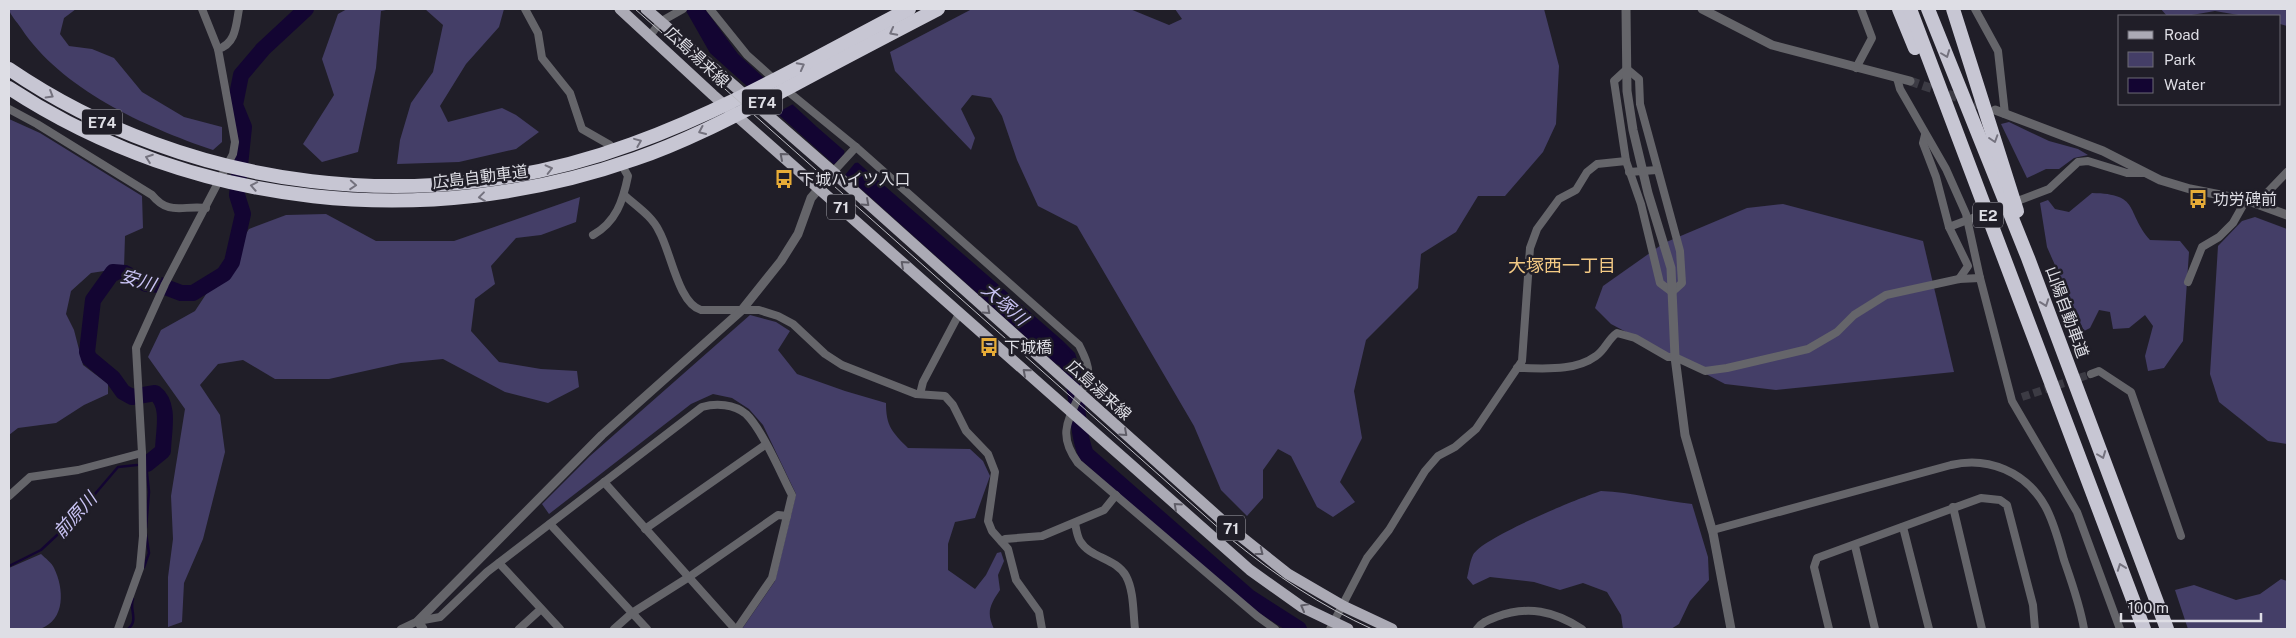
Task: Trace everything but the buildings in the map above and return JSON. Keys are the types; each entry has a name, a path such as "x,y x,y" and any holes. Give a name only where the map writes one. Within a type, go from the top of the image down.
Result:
{"highway":[{"name":"広島自動車道","path":"9,88 61,119 104,140 195,173 303,188 407,187 456,184 502,179 575,162 631,145 698,118 909,9"},
{"name":"広島自動車道","path":"9,69 68,106 111,126 202,159 354,201 459,200 504,194 581,177 636,159 704,131 937,9"},
{"path":"1899,9 2064,423"},
{"name":"E2","path":"1910,9 2064,423 2144,629"},
{"name":"山陽自動車道","path":"1928,9 2028,258 2166,629"},
{"path":"1953,9 2018,215 2028,258"}],"main road":[{"name":"広島湯来線","path":"620,9 713,95 1250,570 1278,592 1331,626 1348,629"},
{"name":"広島湯来線","path":"646,9 834,171 1241,537 1288,574 1343,606 1392,629"}],"street":[{"path":"118,629 140,568 143,536 142,452 136,348 164,286 233,154 235,142 218,49 202,9"},
{"path":"218,49 225,47 232,41 239,9"},
{"path":"525,9 538,33 542,58 570,93 582,129 610,145 628,176 624,195 613,218 604,229 593,235"},
{"path":"710,9 747,55 1079,345 1086,361 1088,379 1084,394 1068,408 1065,436 1069,451 1078,462 1116,495 1257,616 1275,629"},
{"path":"1626,9 1627,91 1633,130 1648,193 1670,268 1675,357 1685,435 1713,530 1731,629"},
{"path":"1702,9 1772,45 1856,68 1910,80"},
{"path":"1856,68 1872,38 1861,9"},
{"path":"1975,9 1998,51 2005,114"},
{"path":"650,36 660,22 680,10"},
{"path":"1627,69 1614,81 1626,161 1632,171 1660,283 1672,292"},
{"path":"1627,69 1640,79 1640,104 1655,170 1680,250 1682,283 1672,292"},
{"path":"1897,78 1900,89 1924,135 1946,169 1966,214 1980,278 2012,401 2077,512 2120,629"},
{"path":"9,109 37,124 152,195 160,205 176,210 192,206 206,208"},
{"path":"1995,110 2039,129 2103,151 2144,173 2190,189 2246,200 2287,216"},
{"path":"1924,135 1923,143 1951,226 1968,266 1959,279"},
{"path":"418,621 602,435 741,311 782,261 798,234 810,198 818,186 854,150"},
{"path":"1331,626 1367,558 1389,530 1425,471 1438,456 1455,447 1476,429 1522,361 1530,248 1536,229 1560,199 1576,190 1587,172 1597,164 1626,161"},
{"path":"1951,226 2049,189 2078,162 2088,161 2127,173 2144,173"},
{"path":"1632,171 1655,170"},
{"path":"2188,282 2202,247 2219,236 2233,223 2246,200 2264,196 2287,172"},
{"path":"624,195 651,219 659,231 684,296 693,308 701,310 759,310 778,316 793,324 825,354 842,365 920,394 945,396 953,405 966,431 988,454 996,472 988,521 992,531 1008,549 1016,580 1039,612 1042,629"},
{"path":"1517,368 1561,368 1583,362 1598,355 1610,338 1617,333 1635,338 1668,357 1675,357 1705,371 1808,349 1837,332 1854,315 1886,295 1959,279 1980,278"},
{"path":"920,394 923,382 959,314"},
{"path":"2091,374 2099,371 2131,392 2181,536"},
{"path":"2012,401 2022,397"},
{"path":"401,629 418,621 440,616 499,563 604,482 702,407 714,404 732,407 746,414 756,427 792,495 772,578 736,629 604,482"},
{"path":"645,529 765,445"},
{"path":"9,496 30,478 78,470 142,452"},
{"path":"1713,530 1958,463 1979,462 1992,465 2021,478 2034,490 2046,506 2080,608 2084,629"},
{"path":"1001,542 1005,539 1042,536 1104,510 1116,495"},
{"path":"1829,629 1814,567 1815,560 1820,556 1855,546 1953,507 1981,498 2000,500 2007,505 2033,605 2035,629"},
{"path":"1953,507 1982,629"},
{"path":"614,629 632,613 778,516 787,516"},
{"path":"1074,522 1080,541 1088,550 1118,566 1126,576 1131,589 1136,629"},
{"path":"550,524 647,629"},
{"path":"1903,527 1929,629"},
{"path":"1855,546 1875,629"},
{"path":"499,563 560,629"},
{"path":"519,629 541,609"},
{"path":"1477,629 1482,622 1524,609 1540,610 1582,629"},
{"path":"418,621 423,629"}],"green space":[{"path":"9,9 76,9 64,18 60,34 69,46 92,49 114,58 142,92 184,117 222,127 222,142 213,150 160,130 106,103 58,70 38,50"},
{"path":"347,9 391,9 381,11 376,68 358,152 322,162 303,144 334,95 322,59 338,14"},
{"path":"425,9 504,9 499,27 466,64 440,106 448,122 502,108 516,115 539,132 516,149 459,162 397,164 400,140 411,103 433,72 443,25"},
{"path":"972,9 1130,9 1169,25 1182,19 1175,9 1544,9 1559,66 1556,124 1543,152 1505,196 1478,196 1456,232 1421,254 1418,288 1366,340 1354,391 1362,438 1340,482 1355,502 1333,517 1317,507 1291,456 1278,449 1263,470 1263,498 1247,516 1221,490 1194,426 1077,226 1038,206 1017,160 1002,116 991,98 972,95 961,109 975,138 971,150 895,71 890,52"},
{"path":"2161,9 2287,9 2287,26 2281,24 2281,15 2238,15 2215,11 2192,15 2166,15"},
{"path":"9,119 40,133 142,196 143,228 125,236 124,268 91,273 71,291 66,314 74,330 83,365 108,384 108,394 84,405 56,423 18,428 9,435"},
{"path":"2009,122 2049,141 2078,149 2088,155 2074,158 2059,169 2046,169 2027,178 2001,124"},
{"path":"2092,193 2108,194 2125,201 2130,206 2142,230 2150,240 2180,241 2189,252 2183,341 2164,368 2148,371 2145,356 2153,326 2145,315 2129,328 2113,329 2110,312 2099,310 2090,328 2084,331 2047,247 2040,203 2048,200 2055,209 2069,212"},
{"path":"580,197 576,222 541,235 516,238 491,266 495,284 475,299 471,331 499,362 541,369 577,371 579,387 548,403 505,392 443,359 401,363 329,379 275,379 243,360 218,364 200,385 220,415 225,452 203,539 184,583 182,622 168,627 168,577 173,539 171,496 185,409 148,357 161,330 195,311 249,229 286,215 326,214 376,241 454,241"},
{"path":"1783,204 1923,241 1954,372 1776,390 1725,384 1611,324 1595,308 1603,286 1664,243 1747,208"},
{"path":"2255,217 2287,229 2287,444 2268,441 2219,402 2210,374 2218,246 2242,221"},
{"path":"750,315 776,322 790,331 778,350 797,374 886,403 887,417 891,428 908,448 970,449 983,461 990,476 975,518 955,522 948,544 948,570 975,589 986,575 997,553 1001,552 1004,561 998,575 1000,590 990,609 990,618 994,629 742,629 775,581 796,494 763,425 749,409 732,398 713,394 691,404 549,514 542,504 590,456"},
{"path":"1601,491 1692,504 1708,557 1709,580 1690,601 1679,624 1671,629 1623,629 1621,615 1607,592 1583,583 1560,590 1534,582 1490,577 1473,585 1467,578 1473,555 1493,539 1553,510"},
{"path":"41,554 52,564 60,585 61,594 58,611 55,618 48,625 40,629 9,629 9,568"},
{"path":"2281,579 2287,581 2287,629 2188,629 2175,590 2194,585 2236,600 2260,594"}],"water":[{"path":"685,9 705,9 738,54 817,127 1063,341 1075,353 1081,373 1056,364 710,53"}],"pier":[{"path":"769,79 795,103 775,114 748,90"},
{"path":"845,148 861,162 855,163 845,175 846,179 830,164 835,164 844,154"}],"waterway":[{"name":"安川","path":"147,464 163,451 165,420 163,405 155,393 132,397 123,392 113,378 89,358 87,352 93,300 113,272 125,273 146,284 160,285 181,293 193,293 224,274 232,262 243,214 237,195 244,127 235,105 241,75 263,49 306,9"},
{"name":"大塚川","path":"1059,352 1071,372 1082,442 1086,454 1249,597 1299,629"},
{"name":"安川","path":"146,464 149,492 146,528"},
{"name":"前原川","path":"9,566 41,550 71,522 118,467 137,465"},
{"name":"安川","path":"144,567 149,553 146,534"},
{"name":"安川","path":"128,629 133,622 133,599"}],"tunnel":[{"path":"1910,81 1985,107"},
{"path":"2022,397 2091,374"}],"tram line":[{"path":"635,9 1232,540 1299,589 1372,629"}],"place":[{"name":"下城ハイツ入口","path":"784,179"},
{"name":"功労碑前","path":"2198,199"},
{"name":"下城橋","path":"989,347"}],"district":[{"name":"大塚西一丁目","path":"1562,265"}]}
